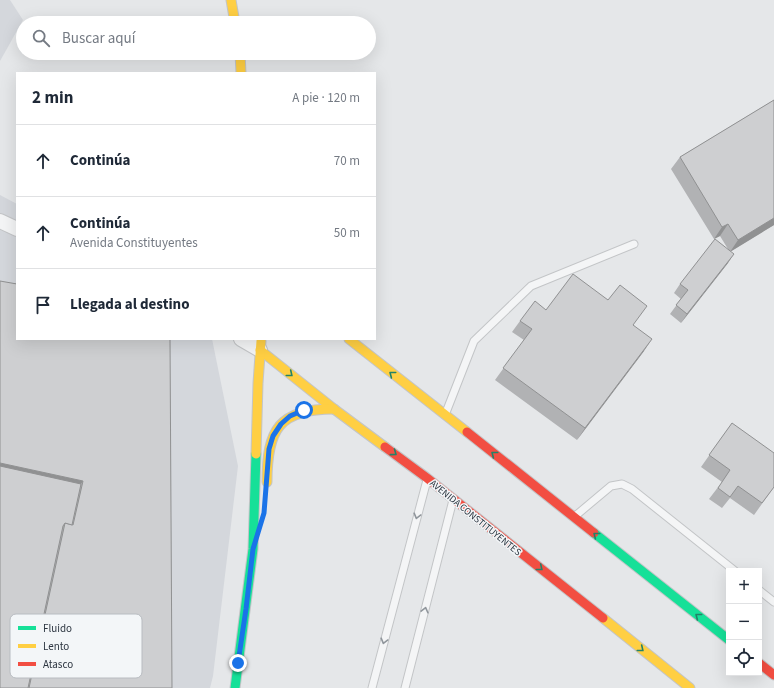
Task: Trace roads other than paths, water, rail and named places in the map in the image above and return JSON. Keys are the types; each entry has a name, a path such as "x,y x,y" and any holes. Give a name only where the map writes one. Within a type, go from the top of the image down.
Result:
{"main road":[{"path":"231,0 234,16"},
{"path":"240,60 241,72"},
{"path":"350,340 726,638"},
{"path":"235,688 253,549 260,344"},
{"name":"AVENIDA CONSTITUYENTES","path":"260,344 334,409 454,499 690,688"},
{"path":"266,489 269,449 273,436 281,424 290,416 304,410 318,408 334,409"},
{"path":"253,549 264,513"},
{"path":"762,666 774,675"}],"street":[{"path":"0,221 16,229"},
{"path":"244,340 260,344"}],"lane":[{"path":"445,415 474,341 531,286 634,244"},
{"path":"372,688 427,478"},
{"path":"574,517 611,486 622,484 632,489 731,568"},
{"path":"405,688 454,499"},
{"path":"762,592 774,602"}]}
